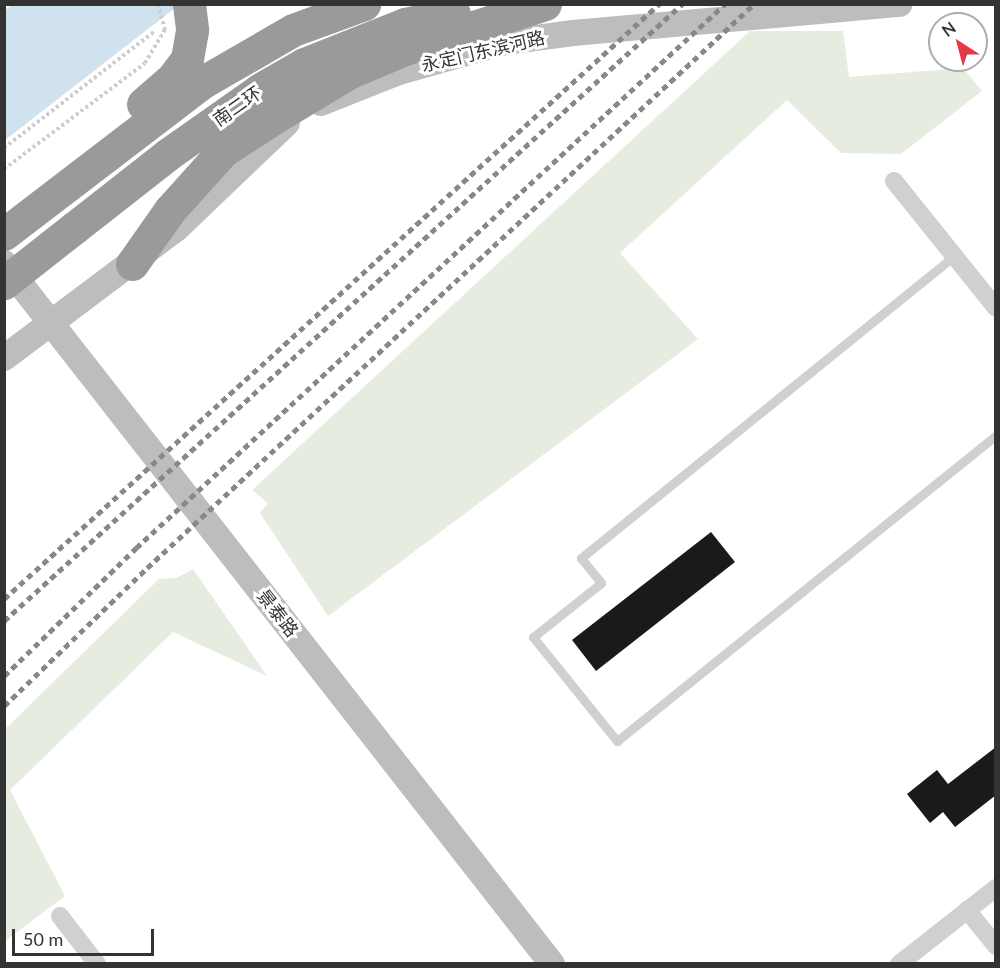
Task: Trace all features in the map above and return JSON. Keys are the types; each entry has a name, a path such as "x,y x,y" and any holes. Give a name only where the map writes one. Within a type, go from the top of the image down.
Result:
{"highway":[{"name":"南二环","path":"4,234 203,82 293,30 364,4"},
{"name":"南二环","path":"4,283 176,149 259,90 304,64 405,24 507,4"},
{"path":"132,264 170,210 222,152 280,114 350,72 405,49 545,4"},
{"path":"51,196 172,79 187,59 191,17"}],"street":[{"name":"永定门东滨河路","path":"51,323 132,264 194,213 284,125 329,99 399,72 505,42 573,33 900,4"},
{"path":"894,182 996,308"},
{"name":"景泰路","path":"4,263 552,963"},
{"path":"4,358 51,323"},
{"path":"899,963 996,888"},
{"path":"967,910 996,946"},
{"path":"60,916 97,963"}],"lane":[{"path":"954,256 581,558 601,583 533,638 617,741 996,435"}],"path":[{"path":"4,169 145,63 165,30 158,4"},
{"path":"4,148 156,30"}],"shaded area":[{"path":"750,31 843,31 849,77 928,71 966,72 982,91 901,154 841,153 787,100 620,253 698,339 328,616 260,513 268,503 252,490"},
{"path":"193,569 267,676 173,632 10,790 65,896 5,941 5,729 159,579 176,578"}],"water":[{"path":"12,5 179,5 5,140 5,10"}],"building":[{"path":"711,532 735,562 596,671 572,640"},
{"path":"996,747 996,795 955,827 943,812 930,823 907,794 937,770 948,784"}],"railway":[{"path":"4,599 659,4"},
{"path":"4,621 682,4"},
{"path":"4,676 136,548 725,4"},
{"path":"4,706 147,568 754,4"}]}
